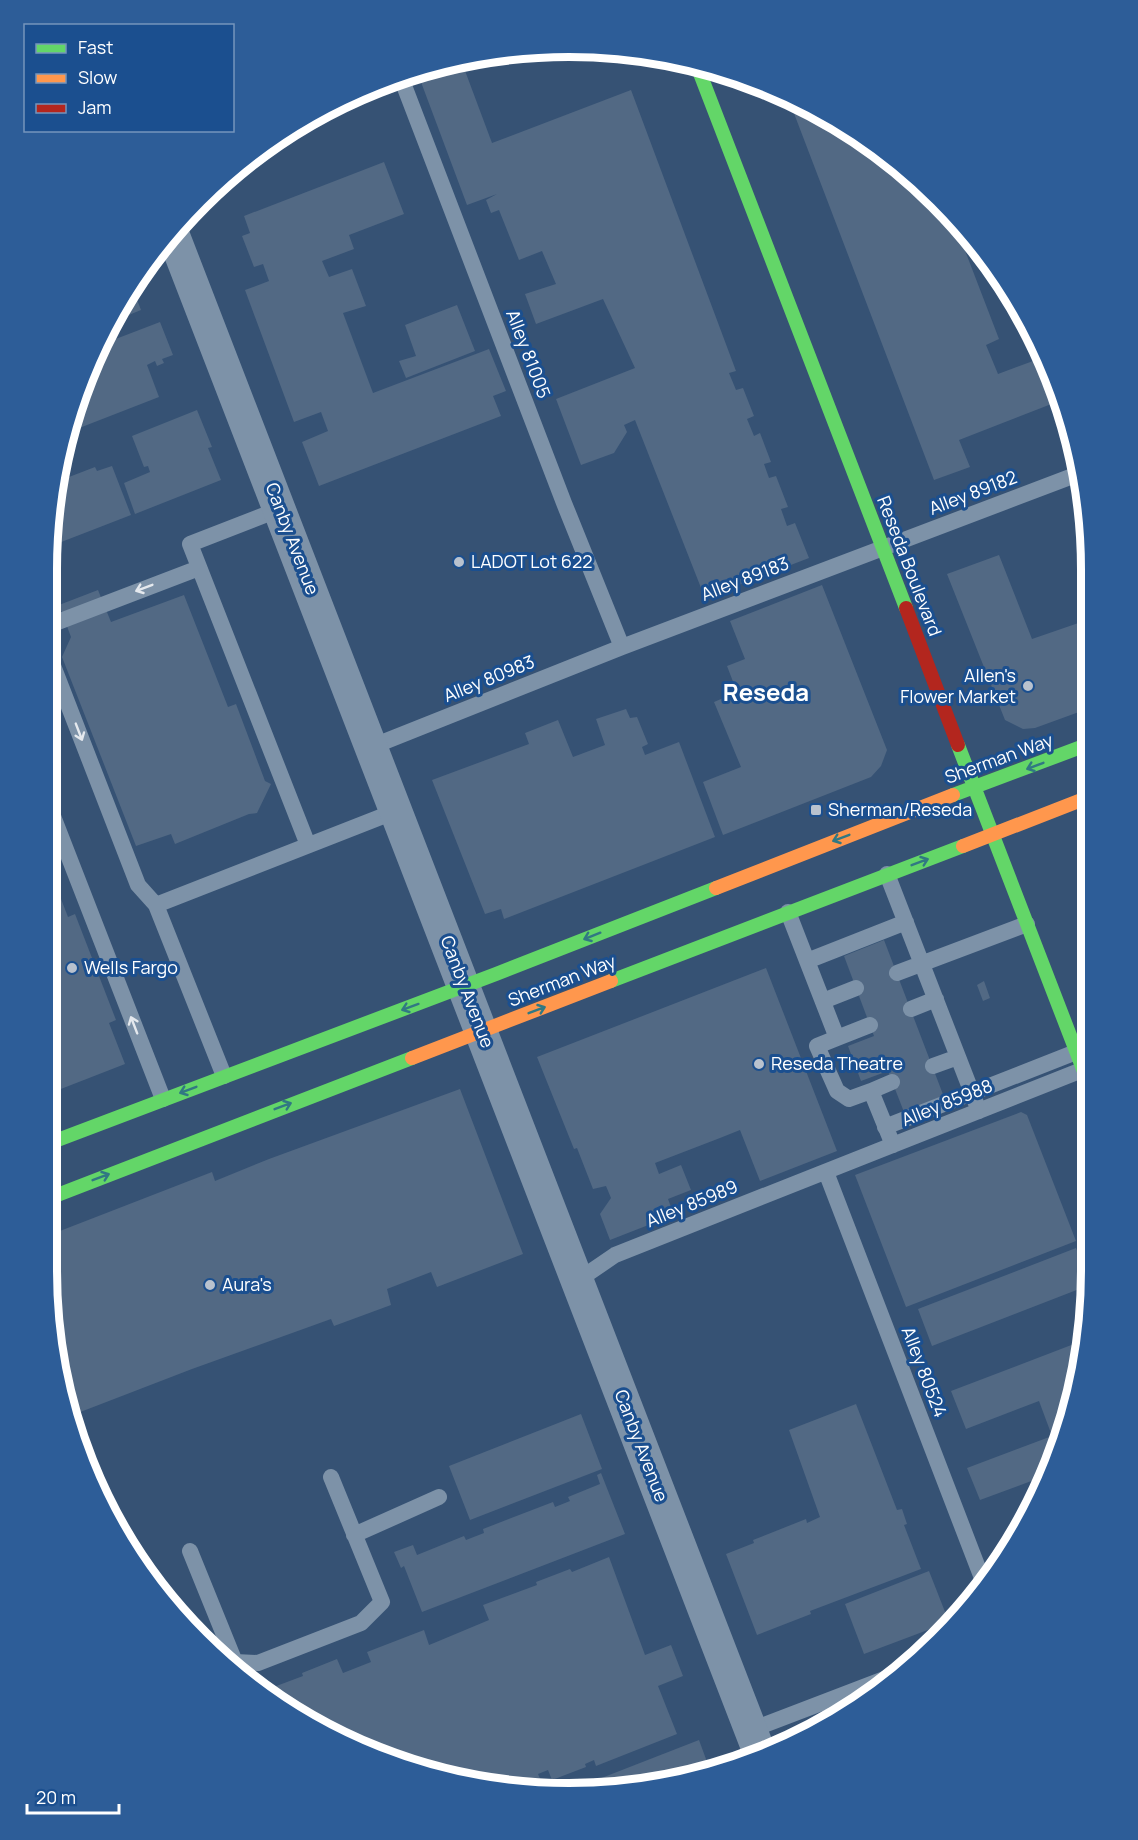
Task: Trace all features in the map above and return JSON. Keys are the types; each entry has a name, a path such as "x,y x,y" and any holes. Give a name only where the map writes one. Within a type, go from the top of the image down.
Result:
{"main road":[{"name":"Reseda Boulevard","path":"700,74 1081,1060"},
{"name":"Sherman Way","path":"57,1139 465,986 1081,747"},
{"name":"Sherman Way","path":"57,1195 1081,800"}],"street":[{"name":"Canby Avenue","path":"176,241 755,1742"}],"lane":[{"name":"Alley 81005","path":"404,84 564,503 622,647"},
{"name":"Alley 89182","path":"882,548 1072,476"},
{"path":"280,509 190,544 308,845"},
{"name":"Alley 89183","path":"622,647 882,548"},
{"path":"57,622 199,567"},
{"name":"Alley 80983","path":"371,747 622,647"},
{"path":"57,676 138,885 156,905 224,1076"},
{"path":"156,905 396,811"},
{"path":"57,835 163,1100"},
{"path":"887,874 979,1111"},
{"path":"788,912 837,1038"},
{"path":"807,961 906,922"},
{"path":"897,973 1027,924"},
{"path":"823,1001 856,988"},
{"path":"911,1009 936,999"},
{"path":"870,1025 817,1046 837,1091 849,1100 892,1082"},
{"path":"885,1127 1077,1052"},
{"path":"933,1066 958,1057"},
{"name":"Alley 85988","path":"826,1172 979,1111 1081,1075"},
{"path":"871,1091 893,1145"},
{"name":"Alley 85989","path":"577,1281 615,1255 826,1172"},
{"name":"Alley 80524","path":"826,1172 981,1575"},
{"path":"238,1662 258,1662 361,1623 382,1602 331,1477"},
{"path":"354,1535 439,1497"},
{"path":"190,1551 233,1658"},
{"path":"755,1742 860,1692"}],"building":[{"path":"464,68 492,143 631,90 736,371 729,373 736,390 743,388 754,416 747,419 754,436 760,433 771,462 764,464 769,478 776,476 788,507 781,509 787,526 795,523 809,558 705,598 635,420 624,425 627,432 614,453 581,465 556,399 635,368 603,299 536,324 525,294 556,284 542,251 519,260 499,210 491,213 486,200 497,194 467,205 420,79"},
{"path":"792,109 853,143 881,163 907,184 954,231 961,239 999,339 986,345 998,374 1036,360 1054,403 959,440 970,467 934,480"},
{"path":"384,162 404,214 349,235 354,249 322,261 329,277 352,269 366,306 343,313 373,393 489,349 506,391 493,396 501,416 319,486 302,442 328,431 321,412 294,422 245,290 269,281 263,264 254,267 242,236 250,233 244,216"},
{"path":"136,297 141,310 124,317"},
{"path":"457,305 475,351 406,378 399,361 416,356 405,325"},
{"path":"160,322 173,355 162,359 164,363 157,366 155,361 147,365 159,397 76,429 96,373 111,341"},
{"path":"197,410 212,447 208,448 221,480 135,514 124,483 150,472 148,466 144,467 132,436"},
{"path":"112,466 131,515 58,543 65,478 95,467 97,471"},
{"path":"999,555 1032,639 1081,622 1081,711 1035,728 1023,729 1005,720 947,574"},
{"path":"822,585 887,750 881,766 871,777 723,835 703,782 741,767 714,702 737,692 727,666 745,659 730,621"},
{"path":"98,590 111,622 184,595 228,707 236,704 265,781 271,784 257,813 249,814 175,844 171,834 136,846 62,657 71,637 59,605"},
{"path":"626,709 630,718 637,717 648,744 642,747 645,755 679,742 715,837 504,919 501,909 485,914 432,780 529,744 525,733 558,720 573,757 605,745 596,719"},
{"name":"Wells Fargo","path":"57,889 68,917 75,914 116,1020 109,1023 125,1064 57,1090"},
{"path":"884,940 944,1097 904,1112 888,1071 861,1081 848,1046 874,1036 844,956"},
{"path":"766,968 837,1151 760,1181 740,1130 655,1163 659,1174 681,1165 691,1190 668,1199 674,1215 610,1240 600,1214 611,1198 606,1186 593,1189 577,1148 574,1149 537,1057"},
{"path":"984,981 990,998 983,1001 977,985"},
{"path":"460,1089 523,1254 437,1287 431,1272 387,1289 391,1305 334,1326 331,1319 77,1413 61,1338 57,1232 212,1172 215,1181"},
{"path":"1021,1112 1027,1115 1076,1241 906,1307 855,1175"},
{"path":"1076,1248 1081,1261 1080,1289 932,1346 918,1309"},
{"path":"1076,1343 1064,1404 1036,1479 980,1500 967,1468 1052,1436 1039,1401 966,1429 951,1391"},
{"path":"856,1404 897,1510 902,1509 907,1524 904,1525 921,1569 810,1611 811,1614 757,1635 726,1554 754,1543 753,1540 806,1519 807,1523 820,1517 789,1430"},
{"path":"581,1414 602,1469 470,1520 449,1466"},
{"path":"601,1473 625,1534 422,1612 404,1566 401,1568 394,1552 413,1545 417,1555 464,1536 466,1540 484,1533 483,1529 553,1502 555,1507 570,1501 568,1497 600,1484 597,1475"},
{"path":"609,1557 645,1655 671,1645 683,1676 658,1686 677,1734 596,1766 594,1760 585,1764 586,1767 552,1780 548,1770 538,1774 542,1782 502,1779 436,1766 373,1744 313,1714 272,1688 303,1676 302,1673 337,1659 343,1673 371,1662 367,1652 424,1630 429,1645 489,1620 483,1605 537,1585 536,1582 570,1569 572,1572"},
{"path":"929,1571 947,1616 937,1626 864,1654 845,1604"},
{"path":"699,1740 708,1764 636,1779 590,1782"}],"traffic: fast":[{"path":"700,74 906,608"},
{"path":"958,745 1081,1064"},
{"path":"953,795 1081,747"},
{"path":"611,981 963,846"},
{"path":"57,1140 716,888"},
{"path":"57,1195 412,1058"}],"traffic: slow":[{"path":"716,888 953,795"},
{"path":"963,846 1081,800"},
{"path":"412,1058 611,981"}],"traffic: jam":[{"path":"906,608 958,745"}],"place":[{"name":"LADOT Lot 622","path":"459,562"},
{"name":"Allen's Flower Market","path":"1028,686"},
{"name":"Sherman/Reseda","path":"816,810"},
{"name":"Wells Fargo","path":"72,968"},
{"name":"Reseda Theatre","path":"759,1064"},
{"name":"Aura's","path":"210,1285"}],"district":[{"name":"Reseda","path":"766,693"}]}
